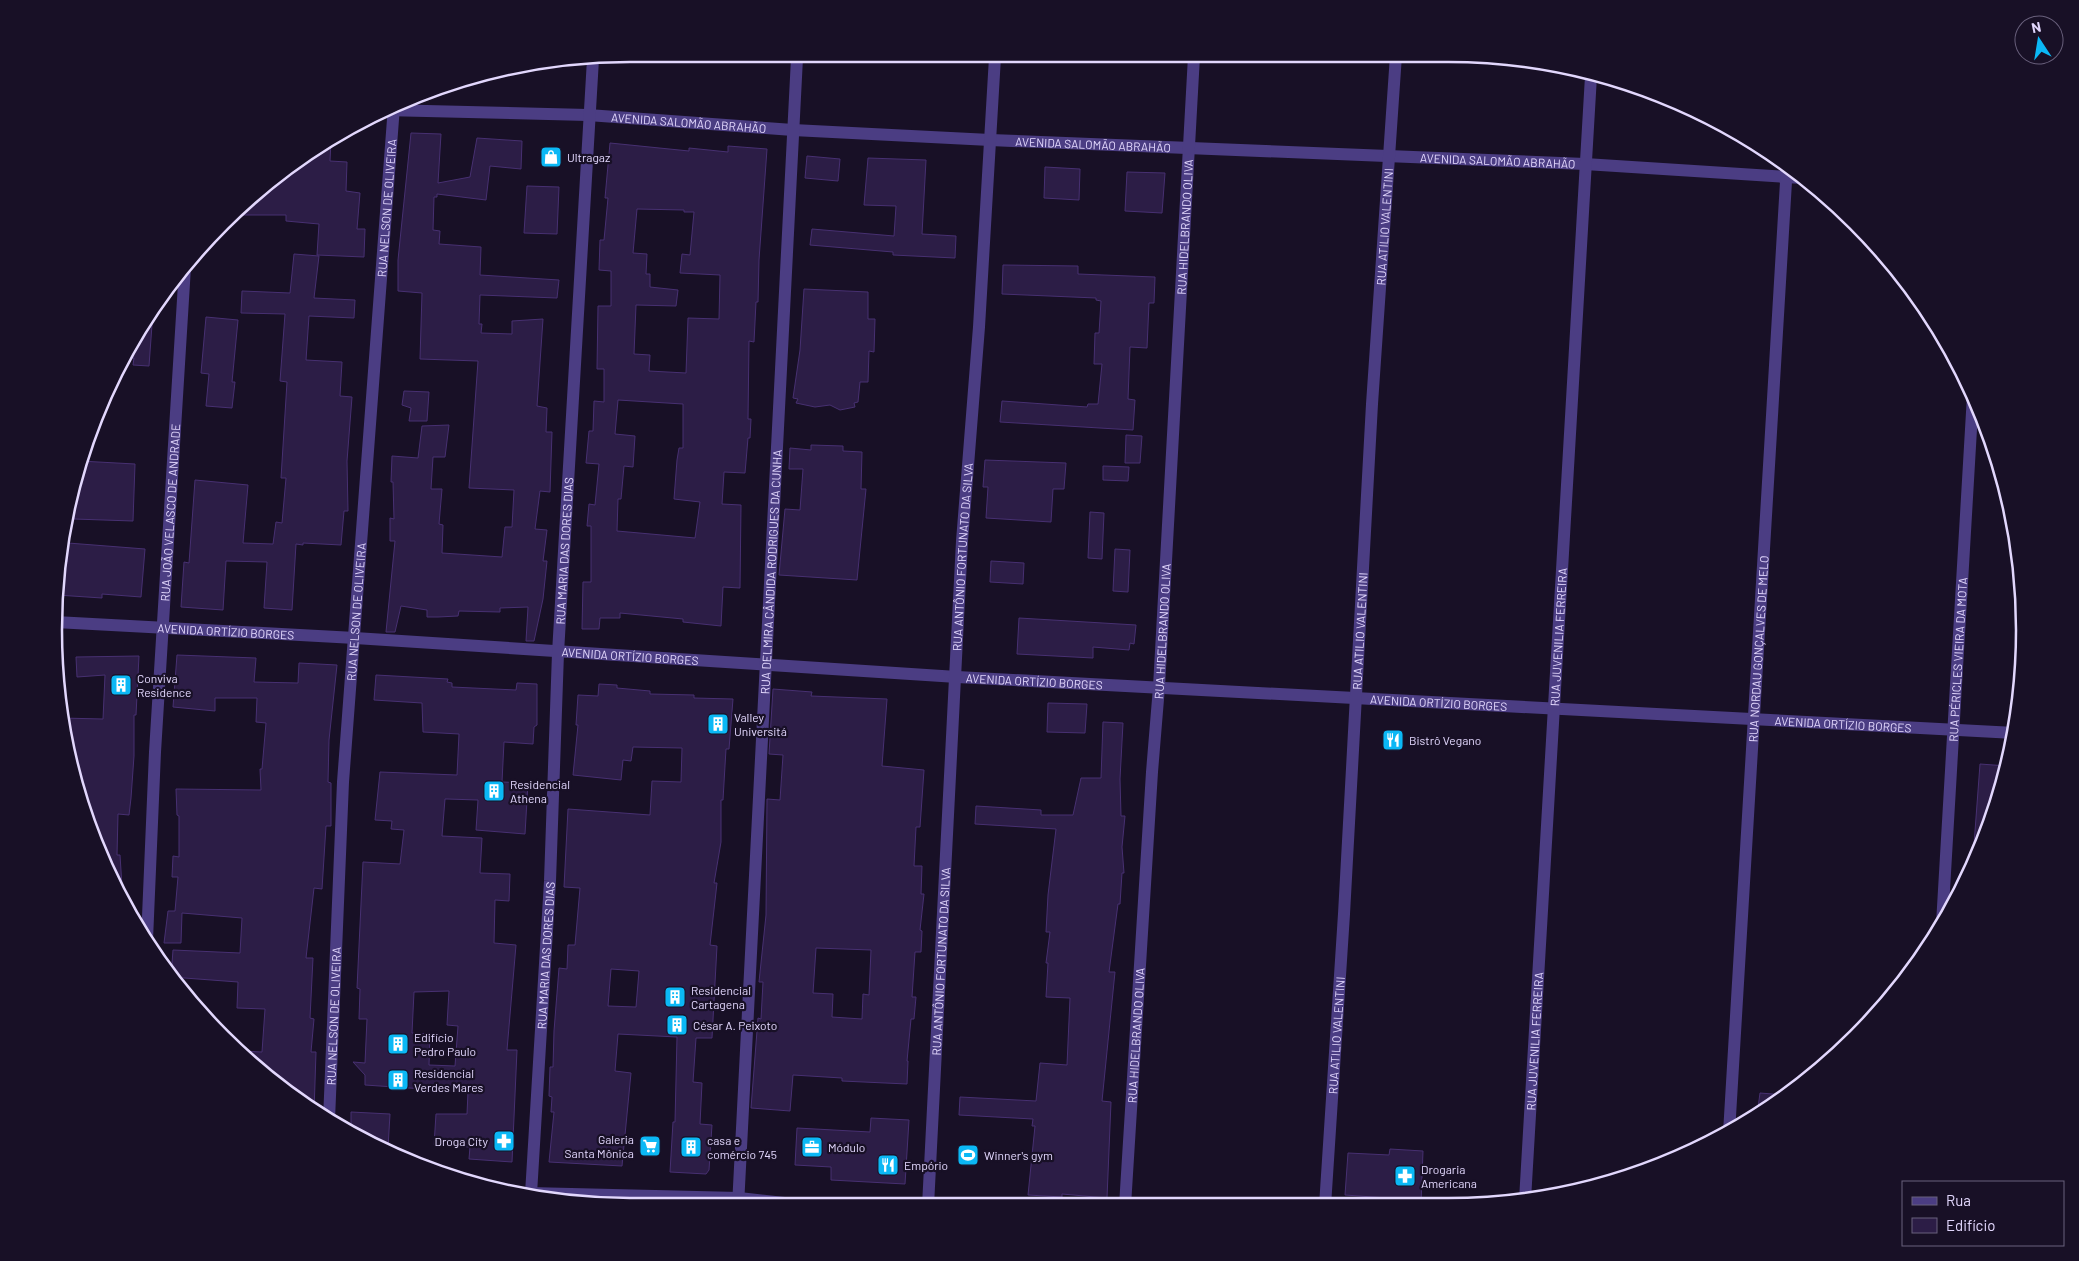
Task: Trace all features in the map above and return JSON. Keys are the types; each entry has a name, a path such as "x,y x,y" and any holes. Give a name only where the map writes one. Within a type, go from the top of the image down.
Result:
{"street":[{"name":"RUA DELMIRA CÂNDIDA RODRIGUES DA CUNHA","path":"738,1198 764,664 797,62"},
{"name":"RUA ANTÔNIO FORTUNATO DA SILVA","path":"928,1198 957,677 962,541 979,327 995,62"},
{"name":"RUA HIDELBRANDO OLIVA","path":"1125,1198 1159,686 1194,62"},
{"name":"RUA ATILIO VALENTINI","path":"1325,1198 1388,158 1395,62"},
{"name":"RUA MARIA DAS DORES DIAS","path":"530,1190 550,881 558,653 583,233 588,116 593,64"},
{"name":"RUA JUVENILIA FERREIRA","path":"1526,1193 1590,80"},
{"name":"AVENIDA SALOMÃO ABRAHÃO","path":"407,109 588,116 793,130 990,140 1189,147 1388,158 1782,171"},
{"name":"RUA NELSON DE OLIVEIRA","path":"330,1112 343,782 355,638 390,116"},
{"name":"RUA NORDAU GONÇALVES DE MELO","path":"1730,1123 1786,174"},
{"name":"RUA JOÃO VELASCO DE ANDRADE","path":"148,928 163,627 184,280"},
{"name":"RUA PÉRICLES VIEIRA DA MOTA","path":"1943,909 1972,411"},
{"name":"AVENIDA ORTÍZIO BORGES","path":"62,622 355,638 558,653 957,677 1159,686 2007,733"},
{"path":"579,1196 634,1198"}],"building":[{"path":"411,133 441,134 438,183 470,177 477,138 522,141 521,169 490,166 486,200 437,194 437,197 434,197 433,230 440,231 439,244 481,247 480,275 559,280 557,298 480,295 479,324 482,324 481,333 512,334 512,321 543,319 537,406 547,408 546,432 552,432 550,492 540,491 535,529 547,530 543,561 547,561 543,599 534,641 526,641 528,607 500,608 500,612 459,611 458,616 427,617 427,610 401,606 395,632 386,632 395,541 390,541 390,518 394,519 393,482 391,482 392,456 418,458 422,426 449,425 445,457 433,457 431,489 442,489 439,524 443,525 442,553 502,557 505,527 512,527 514,490 469,488 478,361 420,359 422,293 398,291 398,260"},
{"path":"610,143 689,151 689,148 728,152 728,146 767,149 758,302 756,302 754,342 749,341 748,419 751,419 750,438 748,438 745,473 724,472 722,504 741,505 740,588 723,587 721,626 683,622 683,619 620,613 620,618 600,618 599,629 582,629 583,582 591,582 591,526 587,526 589,504 595,505 599,464 586,463 589,431 593,431 594,401 604,402 604,369 597,369 598,306 611,306 611,271 599,270 600,240 604,240 608,198 605,198","holes":["637,209 694,212 690,255 682,254 680,273 720,275 719,319 688,318 686,373 649,371 650,355 634,354 636,305 676,306 678,290 650,287 650,274 646,274 647,254 633,253","618,400 683,404 683,448 679,448 674,499 700,502 695,538 617,531 618,499 621,499 624,466 633,467 635,436 615,434"]},
{"path":"331,148 330,161 347,162 346,191 360,193 357,229 365,229 364,257 317,255 319,224 286,221 286,215 244,215 285,180"},
{"path":"807,156 840,159 838,181 805,178"},
{"path":"868,158 926,160 922,234 956,236 955,258 893,255 893,252 810,245 812,229 894,236 896,206 864,205"},
{"path":"1045,167 1080,169 1079,200 1044,198"},
{"path":"1127,172 1165,173 1162,213 1125,211"},
{"path":"527,186 559,187 557,234 524,233"},
{"path":"294,254 319,256 314,298 355,300 354,318 309,316 306,360 342,362 340,396 352,397 347,461 348,511 344,511 341,545 296,544 292,610 264,608 267,562 226,561 223,610 181,607 184,562 189,563 195,480 248,485 243,543 273,544 276,522 282,523 286,478 281,478 287,382 280,381 285,314 241,313 242,291 290,293"},
{"path":"1003,265 1078,266 1078,274 1155,277 1154,303 1149,303 1147,348 1130,347 1128,399 1135,400 1133,430 1000,422 1002,401 1087,407 1088,404 1098,404 1102,364 1094,364 1095,333 1099,333 1101,301 1096,300 1096,298 1002,294"},
{"path":"804,289 868,292 868,319 875,319 874,352 869,351 868,382 860,382 858,402 854,403 855,407 840,410 830,405 815,407 796,403 798,399 793,398 800,350"},
{"path":"206,317 238,320 232,382 235,382 232,408 206,406 209,374 201,373"},
{"path":"152,325 149,366 133,365 134,358"},
{"path":"404,391 429,392 427,421 409,421 411,408 402,405"},
{"path":"1126,435 1142,436 1140,463 1125,463"},
{"path":"811,445 843,446 843,451 862,452 861,489 866,489 857,580 779,575 785,509 800,510 803,469 789,469 790,448 811,450"},
{"path":"985,460 1066,463 1064,489 1053,489 1051,522 986,518 988,487 983,487"},
{"path":"89,461 135,464 133,521 74,519"},
{"path":"1103,466 1129,467 1128,481 1103,480"},
{"path":"1090,512 1104,513 1102,559 1088,558"},
{"path":"69,543 145,549 141,597 102,594 102,598 64,595"},
{"path":"1115,549 1130,550 1128,592 1113,591"},
{"path":"991,561 1024,563 1023,584 990,582"},
{"path":"1019,618 1136,625 1134,644 1130,643 1129,650 1093,647 1093,658 1017,654"},
{"path":"177,655 256,658 254,682 298,683 299,663 337,665 329,740 328,782 331,783 331,826 326,826 322,889 314,888 306,958 313,958 310,1018 314,1019 311,1052 316,1052 314,1102 249,1051 262,1052 265,1009 237,1008 238,982 181,978 172,965 173,950 240,953 242,918 182,913 181,943 164,943 168,911 175,911 178,877 172,877 173,856 179,857 179,816 177,815 176,789 261,790 260,769 262,769 266,723 256,722 257,698 215,698 215,711 173,707"},
{"path":"139,656 129,815 118,814 117,855 120,855 122,883 93,813 82,778 69,718 103,719 105,675 77,677 76,657"},
{"path":"376,675 448,679 447,682 452,683 452,687 516,690 517,683 537,684 537,725 534,727 533,744 504,742 502,782 528,783 525,834 476,830 478,800 445,799 442,836 482,838 480,873 510,874 509,901 495,900 494,943 516,945 507,1050 517,1050 512,1162 469,1159 470,1147 434,1145 436,1114 467,1114 468,1092 365,1085 365,1075 353,1062 365,1063 367,1019 359,1019 360,989 357,988 363,862 400,864 404,830 391,829 392,821 375,820 380,772 457,775 459,734 423,732 422,703 374,700","holes":["449,991 447,1025 458,1026 455,1066 429,1065 430,1034 412,1033 414,992"]},
{"path":"599,684 617,685 617,688 650,691 650,694 694,695 694,698 733,699 729,749 726,749 723,800 721,800 721,842 714,883 717,883 710,945 717,946 712,1038 696,1038 693,1082 702,1083 700,1124 712,1125 709,1170 706,1174 670,1172 673,1122 675,1122 677,1037 618,1034 615,1071 631,1073 622,1166 549,1162 554,1112 551,1112 552,1097 549,1096 550,1067 553,1067 559,968 567,969 568,945 575,945 580,888 564,887 568,809 650,815 652,781 681,782 682,748 633,747 631,761 623,760 621,780 573,775 578,725 576,725 578,695 598,696","holes":["611,969 639,971 636,1007 608,1006"]},
{"path":"773,689 812,692 811,696 887,699 882,766 924,770 920,827 916,827 914,866 922,866 921,894 924,894 920,930 922,931 921,952 915,952 912,997 916,997 914,1019 911,1019 907,1084 842,1081 842,1078 793,1075 790,1111 751,1108 758,1018 761,1019 763,982 759,982 766,915 767,799 780,800 783,755 769,754","holes":["816,948 871,950 869,995 863,994 862,1019 832,1017 833,994 813,993"]},
{"path":"1048,703 1087,704 1085,733 1047,732"},
{"path":"1103,722 1123,723 1120,779 1121,816 1125,816 1122,847 1124,873 1122,873 1120,904 1118,904 1109,972 1115,972 1102,1101 1111,1102 1107,1198 1062,1194 1062,1197 1028,1195 1035,1126 1032,1126 1033,1119 959,1115 960,1097 1036,1101 1040,1063 1067,1065 1070,998 1046,997 1048,963 1046,963 1050,932 1046,932 1048,895 1056,829 975,824 976,806 1041,810 1041,815 1073,815 1081,778 1101,778"},
{"path":"1980,764 2000,765 1986,813 1974,845"},
{"path":"1760,1093 1776,1094 1764,1103 1758,1106"},
{"path":"351,1112 390,1114 388,1144 379,1140 351,1125"},
{"path":"871,1118 909,1120 905,1184 831,1180 831,1167 795,1165 797,1128 870,1132"},
{"path":"1390,1149 1423,1151 1421,1198 1345,1195 1348,1153 1389,1155"}],"place":[{"name":"Ultragaz","path":"551,157"},
{"name":"Conviva Residence","path":"121,685"},
{"name":"Valley Universitá","path":"718,724"},
{"name":"Bistrô Vegano","path":"1393,740"},
{"name":"Residencial Athena","path":"494,791"},
{"name":"Residencial Cartagena","path":"675,997"},
{"name":"César A. Peixoto","path":"677,1025"},
{"name":"Edifício Pedro Paulo","path":"398,1044"},
{"name":"Residencial Verdes Mares","path":"398,1080"},
{"name":"Droga City","path":"504,1141"},
{"name":"Galeria Santa Mônica","path":"650,1146"},
{"name":"casa e comércio 745","path":"691,1147"},
{"name":"Módulo","path":"812,1147"},
{"name":"Winner's gym","path":"968,1155"},
{"name":"Empório","path":"888,1165"},
{"name":"Drogaria Americana","path":"1405,1176"}]}
